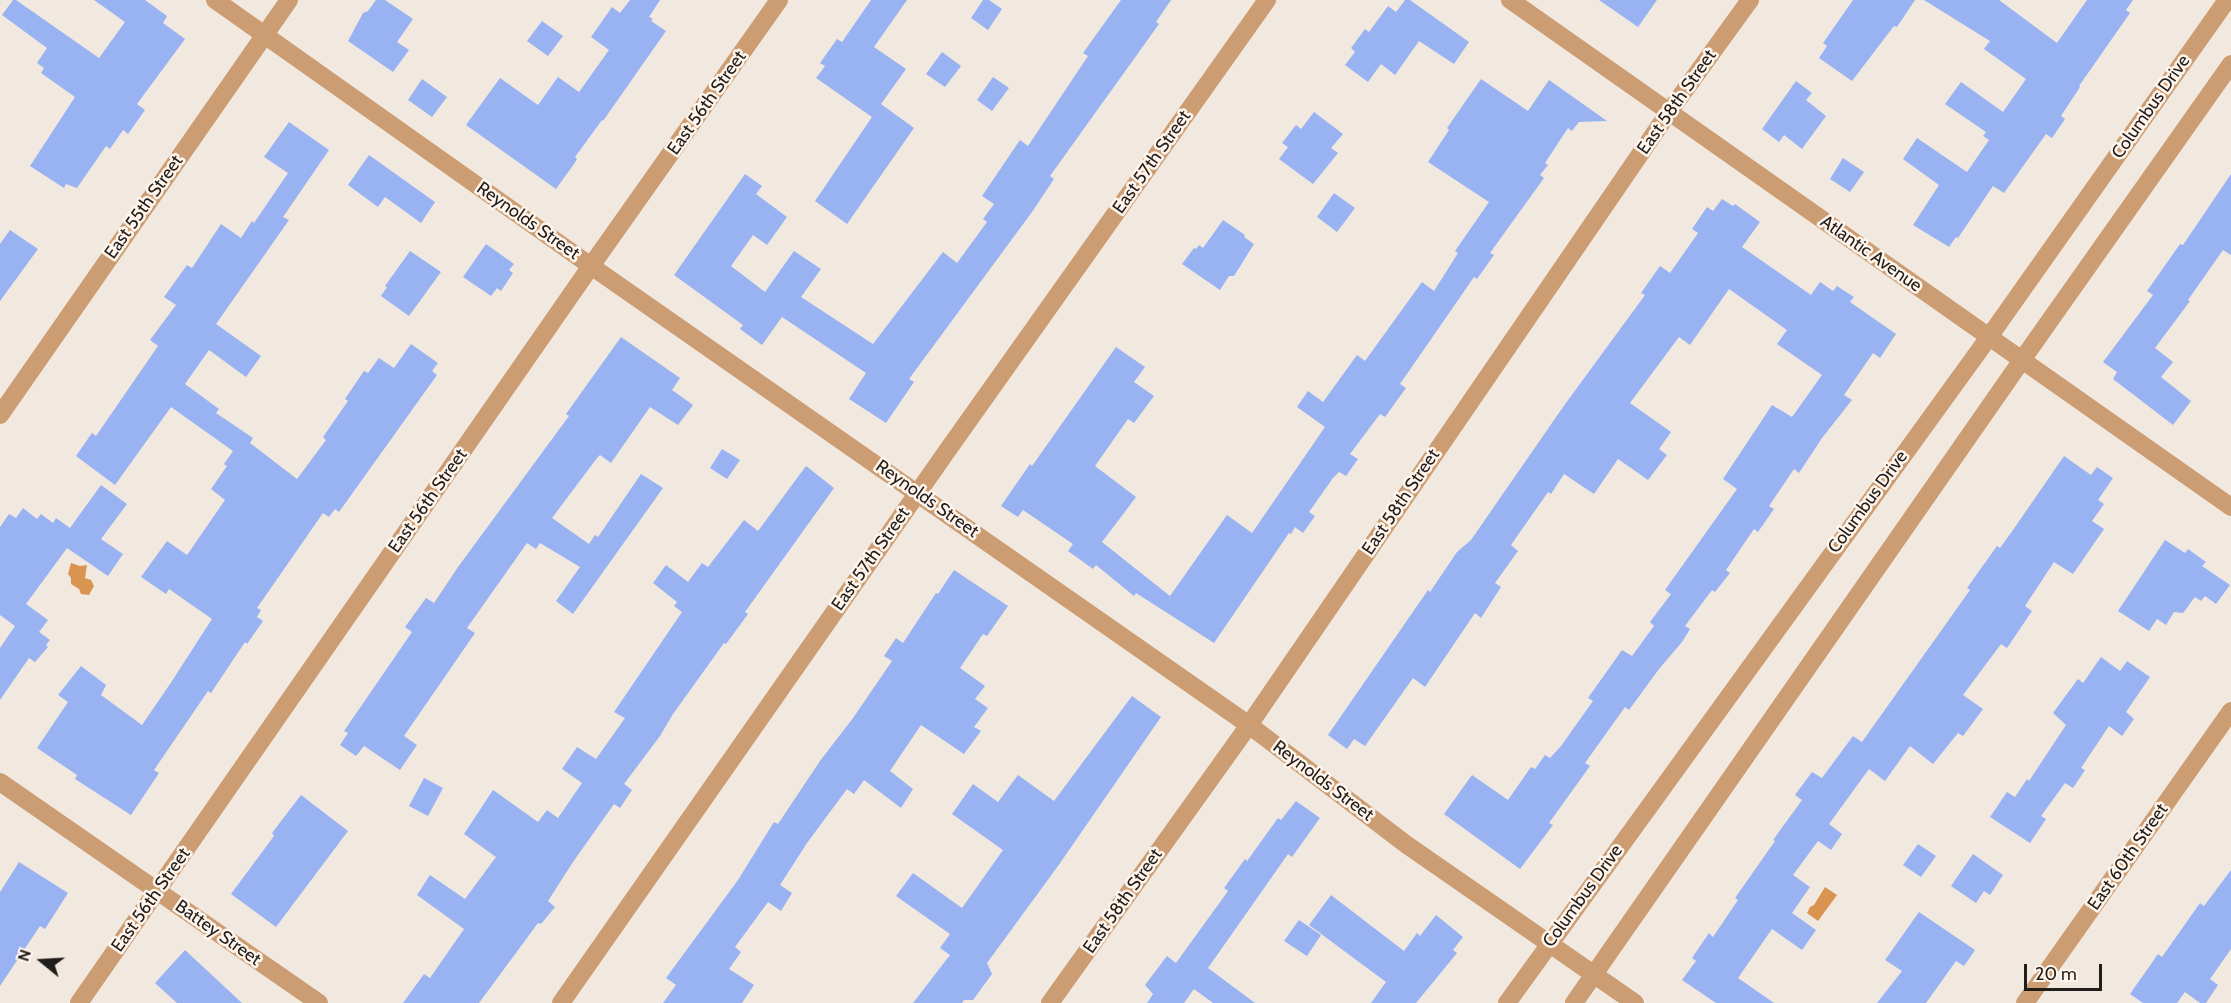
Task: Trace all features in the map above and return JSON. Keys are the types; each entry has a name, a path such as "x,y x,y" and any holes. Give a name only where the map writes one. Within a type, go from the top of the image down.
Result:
{"street":[{"name":"Reynolds Street","path":"215,0 1248,725 1407,845 1635,1003"},
{"name":"East 55th Street","path":"0,415 289,0"},
{"name":"East 56th Street","path":"79,1003 591,266 779,0"},
{"name":"East 57th Street","path":"561,1003 918,492 1267,0"},
{"name":"Atlantic Avenue","path":"1510,0 2231,507"},
{"name":"East 58th Street","path":"1050,1003 1248,725 1669,112 1749,0"},
{"name":"Columbus Drive","path":"1507,1003 1989,336 2227,0"},
{"path":"1574,1003 2231,64"},
{"name":"East 60th Street","path":"2025,1003 2231,711"},
{"name":"Battey Street","path":"0,782 319,1003"}],"shaded area":[{"path":"71,563 80,566 87,565 85,578 91,580 94,586 89,595 81,594 79,589 71,584 68,574"},
{"path":"1825,887 1837,895 1818,921 1807,913"}],"building":[{"path":"13,0 99,58 125,22 94,0 145,0 167,16 163,23 185,39 137,104 145,110 128,134 123,130 110,149 106,146 77,188 66,184 64,188 30,166 75,97 41,73 44,68 37,63 47,48 2,15"},
{"path":"376,0 385,0 413,19 397,42 409,50 393,72 348,41 363,13 368,11"},
{"path":"630,0 660,0 649,17 653,19 651,21 666,31 575,157 577,159 556,189 466,125 500,78 538,105 558,77 579,92 609,50 591,37 612,7 620,13"},
{"path":"871,0 907,0 874,47 906,69 881,104 914,128 847,224 815,201 872,117 816,78 825,66 820,63 837,39 842,42"},
{"path":"983,0 989,0 1002,9 988,30 971,18"},
{"path":"1121,0 1171,0 1156,22 1159,24 1050,176 1054,179 1032,212 909,379 914,382 886,423 849,399 866,373 782,317 762,345 740,329 743,325 674,275 745,174 762,186 756,194 787,217 767,245 753,235 731,266 765,292 794,251 821,269 801,297 873,344 943,252 957,263 987,222 983,219 994,204 982,196 1020,140 1028,146 1088,56 1083,53"},
{"path":"1405,0 1410,0 1469,42 1454,64 1419,41 1395,75 1381,64 1368,82 1345,65 1355,52 1351,48 1365,29 1369,32 1388,6 1396,12"},
{"path":"1599,0 1657,0 1638,27"},
{"path":"1853,0 1915,0 1897,27 1894,26 1852,81 1819,58 1827,46 1823,43"},
{"path":"1924,0 1999,0 2057,43 2087,0 2133,0 2126,10 2130,13 2079,86 2061,116 2065,119 2052,138 2046,134 2004,193 1993,186 1958,238 1956,237 1949,247 1913,225 1939,185 1903,159 1917,138 1967,172 1989,140 1983,136 1986,132 1945,104 1961,82 2003,112 2026,79 1984,49 1990,41"},
{"path":"542,21 563,36 548,56 527,41"},
{"path":"942,52 961,66 945,87 926,74"},
{"path":"993,77 1009,88 992,111 977,100"},
{"path":"422,79 447,97 432,117 408,100"},
{"path":"1481,79 1528,111 1549,80 1607,121 1579,122 1572,131 1568,128 1545,163 1548,165 1540,175 1544,178 1490,253 1494,255 1477,279 1474,277 1400,384 1406,388 1385,417 1380,414 1350,454 1358,459 1346,476 1339,472 1333,478 1309,512 1315,516 1303,533 1295,527 1291,534 1289,533 1214,643 1136,593 1134,596 1096,565 1093,569 1068,551 1073,544 1023,510 1018,517 1001,506 1116,347 1145,367 1134,382 1154,396 1134,423 1128,419 1095,466 1136,497 1102,542 1170,596 1227,515 1252,533 1325,427 1297,407 1308,391 1323,402 1357,355 1365,361 1422,282 1434,291 1458,253 1455,251 1489,202 1428,162 1449,130 1447,128"},
{"path":"1796,81 1812,93 1806,100 1826,116 1802,149 1784,135 1779,142 1762,129"},
{"path":"1314,112 1343,134 1331,148 1338,153 1313,184 1279,159 1288,147 1282,143 1296,125 1301,129"},
{"path":"289,122 329,150 283,217 289,220 216,324 261,356 246,377 209,350 185,384 219,409 216,413 253,438 250,443 297,479 326,440 323,437 348,401 345,399 364,371 368,373 379,358 394,368 411,344 438,363 432,371 437,375 339,512 335,509 329,517 323,513 257,608 261,610 257,617 263,621 247,644 245,642 211,693 208,691 154,770 159,773 131,815 75,779 77,775 37,748 68,702 58,695 81,666 106,685 101,695 142,725 172,681 212,619 169,589 166,594 141,577 167,541 187,555 225,500 211,489 227,466 224,464 233,451 171,407 115,485 76,456 92,433 96,436 158,346 150,340 176,305 164,297 187,265 192,268 221,224 241,238 288,173 264,157"},
{"path":"369,155 435,202 421,223 385,197 378,207 348,185"},
{"path":"1843,158 1864,172 1850,192 1830,179"},
{"path":"2231,174 2231,255 2223,250 2188,300 2190,301 2155,348 2173,362 2161,377 2191,401 2173,425 2113,379 2117,372 2103,362 2153,295 2147,291 2180,244 2183,245"},
{"path":"1334,193 1355,208 1337,232 1317,217"},
{"path":"1722,199 1733,206 1735,204 1760,222 1742,247 1811,295 1820,282 1833,291 1837,286 1854,297 1850,302 1896,334 1880,358 1873,353 1844,395 1852,400 1822,438 1799,473 1794,469 1769,506 1774,509 1758,532 1754,529 1726,570 1730,573 1715,592 1712,590 1685,626 1690,629 1682,642 1629,710 1625,707 1585,763 1590,766 1549,823 1553,825 1520,869 1444,814 1472,775 1508,800 1531,767 1535,769 1545,755 1550,758 1561,746 1593,701 1588,698 1622,650 1632,656 1654,626 1650,622 1671,594 1665,590 1737,489 1723,479 1772,405 1792,417 1822,375 1777,344 1787,330 1729,289 1690,345 1679,337 1630,403 1671,432 1659,449 1667,455 1648,480 1618,459 1594,494 1564,474 1551,494 1548,492 1511,545 1518,551 1495,583 1501,587 1481,618 1475,613 1425,687 1413,678 1365,746 1354,739 1347,749 1328,735 1428,590 1430,592 1457,552 1471,540 1563,407 1645,295 1641,293 1660,266 1670,273 1698,233 1692,229 1707,207 1713,211"},
{"path":"1223,220 1254,244 1234,276 1229,276 1220,290 1182,264 1194,248 1196,249 1199,245 1203,248"},
{"path":"10,230 38,249 0,301 0,244"},
{"path":"486,244 514,264 509,270 513,273 501,291 497,288 491,296 463,277"},
{"path":"410,251 441,272 409,316 381,296 387,287 385,286"},
{"path":"621,337 680,378 672,390 693,405 678,425 650,407 611,463 600,455 552,518 589,544 595,535 598,537 641,474 663,488 573,614 556,601 580,567 540,543 536,549 527,543 467,628 475,633 404,736 417,745 400,770 364,746 356,756 340,745 348,733 344,731 412,632 405,627 426,598 434,603 569,416 566,414"},
{"path":"722,449 740,460 727,479 710,468"},
{"path":"2064,456 2091,475 2097,467 2113,478 2098,500 2104,504 2092,521 2104,529 2073,574 2054,562 2025,606 2032,611 2007,648 2001,644 1963,695 1983,709 1963,736 1958,733 1933,764 1910,746 1885,781 1869,769 1829,824 1842,834 1831,850 1818,841 1793,875 1810,887 1792,913 1816,930 1802,950 1772,929 1738,978 1774,1003 1716,1003 1682,980 1696,961 1692,958 1709,933 1713,937 1738,900 1735,898 1802,800 1795,795 1812,772 1822,778 1853,736 1862,742 1970,590 1967,588 1997,546 2000,548"},
{"path":"806,466 834,488 745,612 748,614 726,644 724,643 624,784 632,790 620,808 614,804 573,862 548,901 555,907 541,924 538,923 479,1003 403,1003 424,974 430,978 464,929 417,895 430,875 465,899 496,857 464,834 493,790 538,822 547,810 558,818 582,783 562,769 577,747 596,759 625,718 614,712 682,612 674,606 677,602 653,583 666,565 688,582 702,563 708,567 744,520 758,531"},
{"path":"101,485 127,504 101,539 123,554 108,576 67,548 26,604 48,620 39,632 50,640 46,645 48,647 35,662 29,658 0,700 0,648 15,626 0,615 0,527 9,514 16,518 23,508 37,519 41,514 53,523 56,518 70,528"},
{"path":"2165,540 2185,553 2188,549 2206,562 2202,566 2230,585 2216,604 2205,596 2201,601 2195,597 2183,613 2174,612 2166,625 2157,619 2149,631 2118,611"},
{"path":"954,570 1008,606 987,636 983,634 960,668 985,686 975,699 988,708 974,727 981,731 964,754 921,725 890,771 913,789 901,808 864,780 854,794 847,789 807,843 780,885 792,893 781,911 768,902 735,947 741,952 729,969 754,985 742,1003 663,1003 676,985 666,978 738,880 774,822 778,824 892,661 884,656 896,638 903,643"},
{"path":"2101,657 2120,671 2127,661 2150,677 2126,712 2134,719 2122,736 2109,726 2081,768 2085,770 2073,788 2065,783 2041,816 2046,819 2030,843 1990,817 2007,792 2015,797 2027,779 2029,781 2066,725 2053,713 2078,679 2083,683"},
{"path":"1132,696 1161,717 1058,866 987,963 992,974 973,1000 964,1000 962,1003 913,1003 950,955 940,948 950,934 896,896 913,873 962,908 1003,850 952,814 973,784 998,802 1018,775 1054,801"},
{"path":"424,778 443,788 428,816 409,806"},
{"path":"301,795 348,831 276,927 231,894"},
{"path":"1296,801 1320,818 1292,857 1288,854 1208,968 1255,1003 1213,1003 1194,989 1184,1003 1147,1003 1153,994 1145,985 1167,956 1176,963 1228,891 1224,888 1245,859 1247,861 1278,818 1281,820"},
{"path":"1918,844 1936,856 1921,877 1903,865"},
{"path":"1973,854 2003,875 1990,895 1984,891 1976,903 1951,886"},
{"path":"19,862 68,893 45,929 40,926 0,986 0,892"},
{"path":"2231,870 2231,949 2210,979 2218,985 2206,1003 2200,1003 2185,992 2177,1003 2143,1003 2130,994 2158,954 2162,957 2200,903 2204,906"},
{"path":"1331,895 1404,951 1417,933 1420,936 1436,915 1463,937 1453,950 1457,953 1416,1003 1371,1003 1386,982 1309,925"},
{"path":"1919,912 1975,950 1964,966 1956,961 1926,1003 1877,1003 1902,971 1885,960"},
{"path":"1299,920 1321,935 1307,956 1284,941"},
{"path":"185,950 242,1003 177,1003 155,983"}]}
